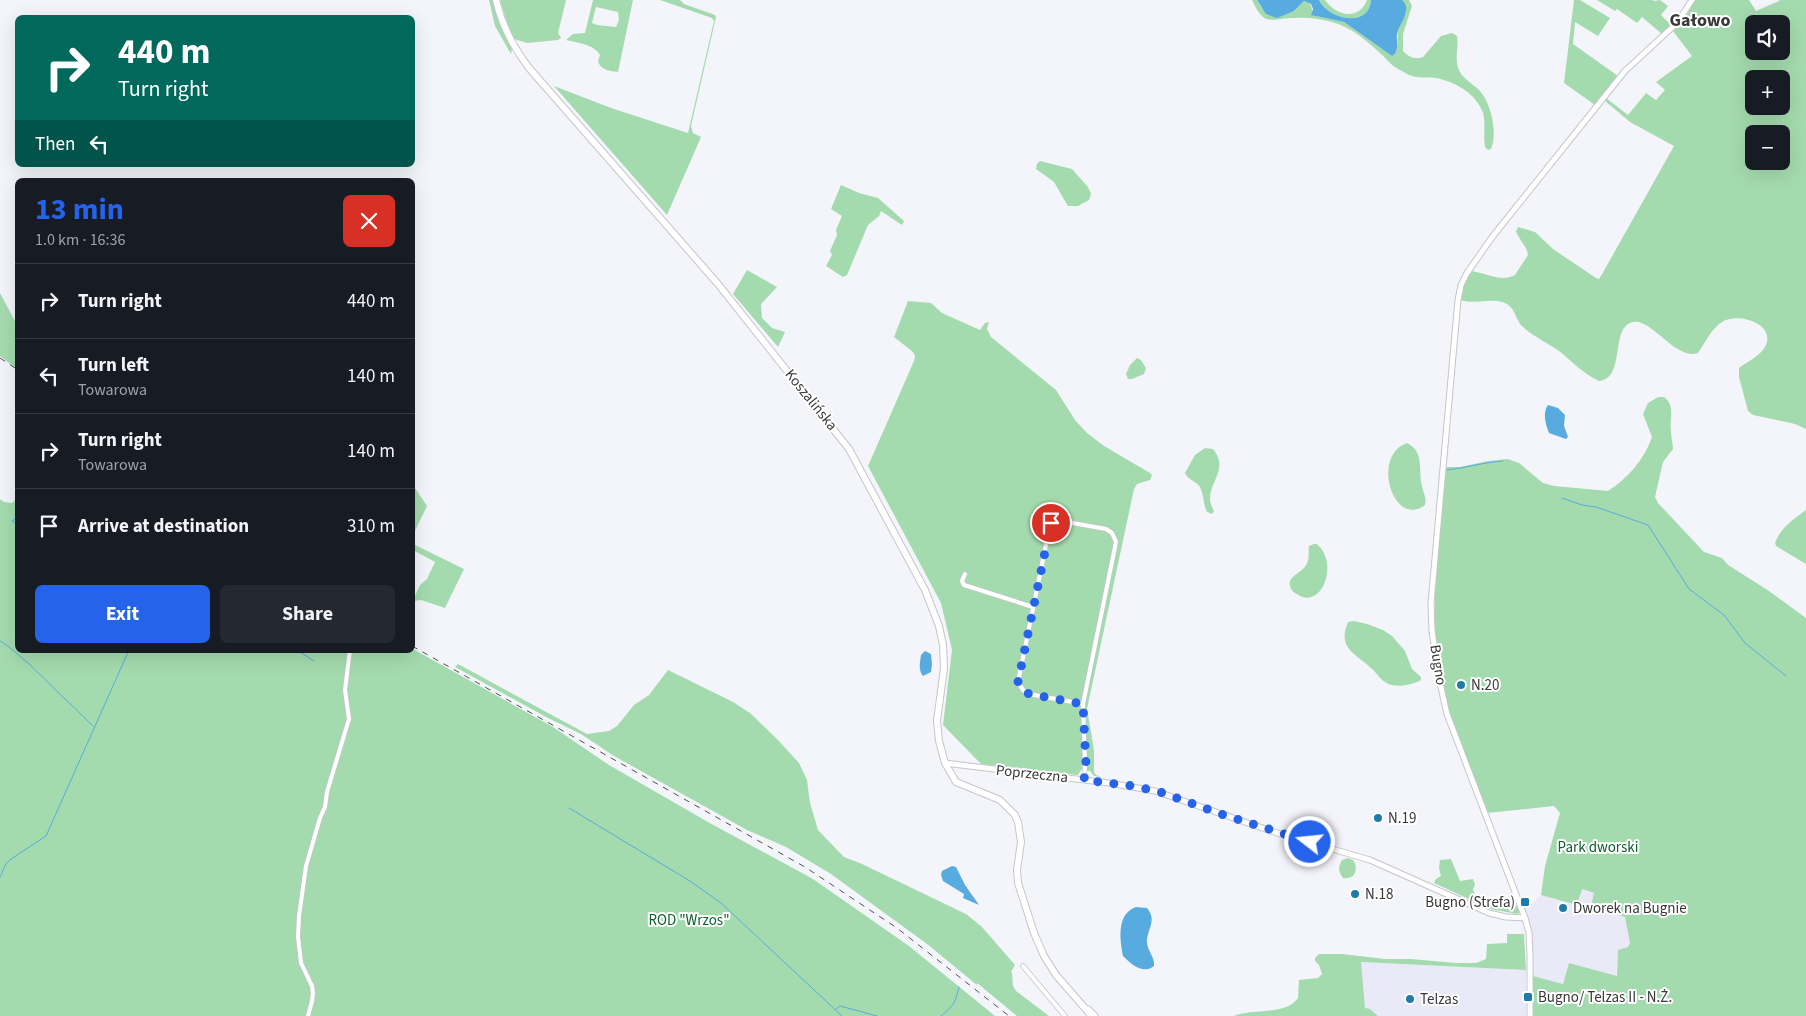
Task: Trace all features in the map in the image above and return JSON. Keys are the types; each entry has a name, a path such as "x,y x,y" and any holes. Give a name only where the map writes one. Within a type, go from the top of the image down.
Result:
{"highway":[{"name":"Koszalińska","path":"496,0 501,19 514,47 529,68 718,284 849,448 925,590 939,626 944,653 944,675 937,721 939,741 945,763"},
{"path":"945,763 956,782 1000,800 1015,815 1021,842 1017,865 1018,883 1034,933 1044,956 1056,975 1091,1014"}],"street":[{"name":"Bugno","path":"1530,1016 1529,933 1525,918 1447,714 1432,631 1432,586 1458,300 1461,285 1467,273 1493,236 1625,71 1678,23 1692,0"},
{"path":"1083,704 1029,694 1020,687 1018,676 1050,525 1053,521 1059,520 1106,529 1114,535 1116,542 1083,704 1086,764 1084,780"},
{"path":"965,574 962,581 964,585 1033,607"},
{"path":"308,1016 313,993 302,963 298,937 302,895 306,866 325,807 327,792 348,719 345,690 350,653"},
{"name":"Poprzeczna","path":"945,763 1133,786 1169,795 1274,832 1370,860 1489,913 1525,918"},
{"path":"1023,966 1065,1016"}],"shaded area":[{"path":"1582,889 1595,893 1591,906 1609,904 1614,906 1625,917 1630,943 1628,947 1618,951 1617,976 1569,963 1563,984 1533,976 1531,932 1523,905 1533,903 1541,895 1577,905"},
{"path":"1360,962 1526,970 1526,1016 1366,1016"}],"green space":[{"path":"489,0 493,0 498,20 512,49 511,54 495,26"},
{"path":"500,0 566,0 558,33 561,38 558,40 527,43 514,39"},
{"path":"593,0 633,0 618,72 606,70 599,64 600,55 594,48 566,40 573,34 585,33","holes":["596,7 618,12 619,20 616,27 592,23"]},
{"path":"660,0 680,0 684,4 716,17 691,126 693,133 701,137 667,215 554,86 611,108 688,133 714,21 712,18"},
{"path":"1252,0 1257,0 1261,7 1285,14 1294,11 1304,1 1307,2 1312,8 1312,15 1344,22 1392,56 1397,50 1398,31 1406,11 1402,0 1409,0 1412,6 1403,34 1403,51 1412,57 1420,58 1441,36 1452,33 1457,36 1457,62 1459,70 1483,95 1490,110 1494,135 1491,149 1488,150 1485,147 1484,121 1480,106 1464,90 1443,80 1415,77 1406,74 1394,66 1358,34 1339,24 1309,18 1274,20 1265,18"},
{"path":"1319,0 1325,0 1335,10 1347,14 1359,11 1367,0 1371,0 1369,9 1363,15 1356,18 1348,18 1331,12"},
{"path":"1574,0 1580,0 1610,18 1598,36 1575,22 1573,44 1618,76 1595,105 1564,83"},
{"path":"1597,0 1660,0 1668,6 1661,15 1672,26 1662,34 1642,17 1637,23 1617,9 1615,11"},
{"path":"1695,0 1749,0 1756,11 1779,0 1806,0 1806,429 1795,424 1753,415 1748,411 1739,377 1739,368 1764,349 1767,337 1760,325 1745,319 1736,318 1722,322 1711,332 1698,353 1689,354 1671,345 1646,325 1638,322 1630,323 1624,328 1621,335 1612,372 1607,378 1599,381 1523,327 1509,305 1500,301 1471,302 1460,300 1463,286 1470,271 1499,278 1515,275 1528,255 1516,231 1518,227 1535,232 1553,249 1599,279 1674,146 1630,122 1604,100 1606,98 1628,115 1646,93 1656,100 1665,90 1656,82 1692,56 1673,31 1685,18"},
{"path":"1040,161 1072,169 1088,187 1091,194 1089,200 1078,206 1068,206 1054,182 1036,169"},
{"path":"841,185 859,193 878,198 904,221 902,225 881,211 879,216 868,225 847,275 843,277 826,266 832,255 830,251 842,216 831,209"},
{"path":"747,270 777,287 761,304 762,318 772,328 785,332 778,347 733,294"},
{"path":"0,293 15,321 15,367 0,356"},
{"path":"908,301 931,303 942,313 980,330 985,323 989,322 987,329 991,337 1056,390 1075,420 1087,433 1104,446 1152,475 1150,480 1137,484 1134,489 1087,709 1094,750 1094,772 1102,777 1094,776 1090,771 1081,770 1078,775 981,764 943,725 952,650 941,603 868,466 914,361 915,356 913,352 894,337"},
{"path":"1137,358 1141,360 1146,368 1144,374 1128,379 1126,374 1130,365"},
{"name":"Park dworski","path":"1658,397 1664,397 1670,404 1673,449 1663,462 1655,497 1658,503 1704,552 1722,558 1728,565 1769,591 1806,618 1806,1016 1532,1016 1533,976 1563,984 1569,963 1617,976 1618,950 1628,947 1630,943 1625,917 1616,914 1614,906 1609,904 1591,906 1594,893 1582,889 1577,905 1541,895 1545,866 1560,813 1554,806 1487,813 1453,726 1441,683 1435,622 1435,591 1446,467 1460,467 1508,459 1519,463 1543,483 1554,486 1608,491 1629,474 1645,453 1652,437 1643,414 1648,403"},
{"path":"1407,443 1413,447 1419,456 1422,488 1426,500 1425,505 1414,510 1404,507 1396,499 1390,488 1388,475 1390,462 1396,450"},
{"path":"1205,448 1213,449 1219,462 1218,474 1210,499 1214,511 1212,514 1207,512 1200,487 1185,473 1195,455"},
{"path":"415,488 427,506 415,531"},
{"name":"ROD \"Wrzos\"","path":"0,499 4,502 12,503 15,500 15,653 415,653 415,650 553,727 609,765 708,822 813,879 909,946 995,1016 0,1016"},
{"path":"1806,510 1806,564 1776,546 1775,543 1784,528"},
{"path":"1317,544 1324,553 1327,573 1325,583 1320,591 1306,598 1293,592 1290,582 1306,565 1309,546"},
{"path":"415,545 464,569 445,608 421,600 415,601 420,585 427,579 435,562 415,551"},
{"path":"1354,621 1383,630 1392,636 1405,651 1412,669 1421,677 1421,680 1408,685 1398,686 1383,680 1354,654 1346,644 1345,631 1348,622"},
{"path":"458,664 587,734 609,731 617,726 634,705 649,695 668,670 733,702 750,713 799,763 807,780 810,803 818,830 844,857 966,914 982,927 1015,965 1011,972 1013,986 1016,991 1049,1016 1017,1016 927,944 831,874 786,847 747,830 614,756 581,734 455,667"},
{"path":"1348,858 1355,863 1356,870 1353,876 1343,878 1339,871 1340,865 1342,860"},
{"path":"1451,859 1460,881 1473,879 1475,896 1501,905 1516,906 1519,908 1519,913 1490,909 1434,883 1441,876 1440,860"},
{"path":"1507,934 1524,934 1526,970 1361,962 1365,1008 1370,1009 1378,1016 1234,1016 1277,1009 1292,1004 1298,998 1299,980 1318,978 1322,974 1319,965 1315,961 1319,954 1476,963 1486,959 1487,944 1507,943"}],"water":[{"path":"1257,0 1319,0 1331,12 1348,18 1356,18 1363,15 1369,9 1371,0 1402,0 1406,9 1397,34 1397,49 1392,56 1344,22 1311,15 1313,9 1311,4 1304,1 1294,11 1277,18 1266,14"},
{"path":"1548,405 1558,408 1565,415 1564,426 1568,437 1566,439 1549,433 1545,415"},
{"path":"925,651 931,654 932,664 931,672 923,676 920,671 920,663 921,655"},
{"path":"952,866 956,867 965,885 979,905 963,898 964,894 943,881 942,871"},
{"path":"1136,907 1147,908 1152,917 1147,943 1154,966 1146,969 1141,969 1130,962 1123,956 1122,950 1122,921 1130,910"}],"waterway":[{"path":"1447,470 1503,461"},
{"path":"1562,498 1582,505 1596,507 1648,525 1689,589 1724,615 1745,643 1786,676"},
{"path":"15,519 12,521 15,523"},
{"path":"0,641 15,652"},
{"path":"16,653 93,726"},
{"path":"0,877 6,864 11,859 46,836 128,653"},
{"path":"302,653 314,661"},
{"path":"569,808 690,881 721,903 842,1016"},
{"path":"941,1016 953,1004 959,987"},
{"path":"836,1009 840,1006 877,1016"}],"railway":[{"path":"0,358 15,368"},
{"path":"415,648 805,867 897,928 1009,1016"}],"place":[{"name":"N.20","path":"1461,685"},
{"name":"N.19","path":"1378,818"},
{"name":"N.18","path":"1355,894"},
{"name":"Bugno (Strefa)","path":"1525,902"},
{"name":"Dworek na Bugnie","path":"1563,908"},
{"name":"Bugno/ Telzas II - N.Ż.","path":"1528,997"},
{"name":"Telzas","path":"1410,999"}],"district":[{"name":"Gałowo","path":"1700,20"}],"route":[{"path":"1051,523 1018,682 1026,693 1083,704 1086,764 1084,780 1133,786 1160,792 1257,826 1310,842"}]}
